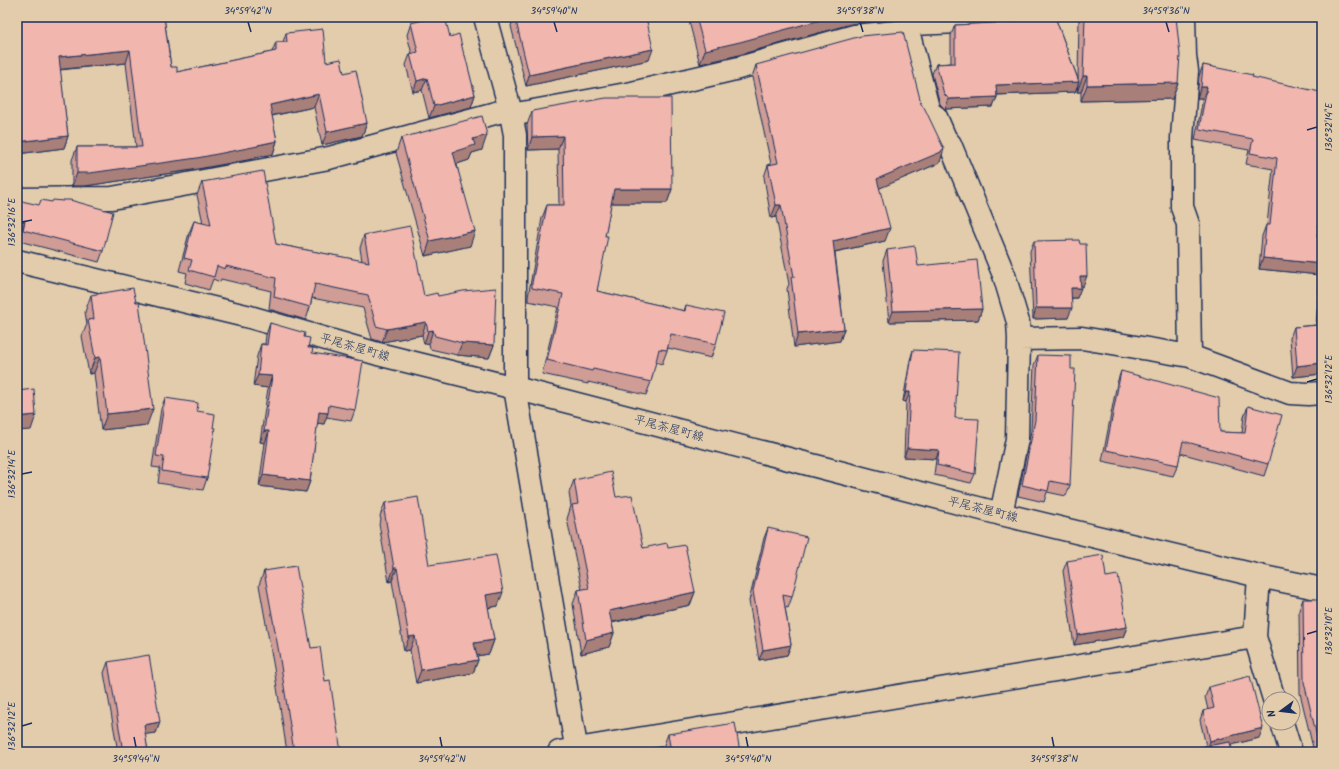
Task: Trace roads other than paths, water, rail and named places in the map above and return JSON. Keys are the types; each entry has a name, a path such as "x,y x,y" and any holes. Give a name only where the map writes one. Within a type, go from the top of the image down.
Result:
{"street":[{"path":"485,17 511,112 515,143 514,388 571,751 1255,637"},
{"path":"1184,17 1187,71 1182,138 1182,207 1188,224 1190,356"},
{"path":"17,199 112,198 135,194 329,158 511,112 632,93 713,74 854,36 911,24 1008,20"},
{"path":"911,24 929,112 936,117 945,138 950,144 1004,275 1018,322 1017,439 1001,514"},
{"name":"平尾茶屋町線","path":"17,262 250,317 378,354 1001,514 1322,590"},
{"path":"1019,339 1082,338 1190,356 1259,383 1290,393 1322,393"},
{"path":"1259,576 1255,637 1272,691"},
{"path":"1284,731 1291,752"}]}
